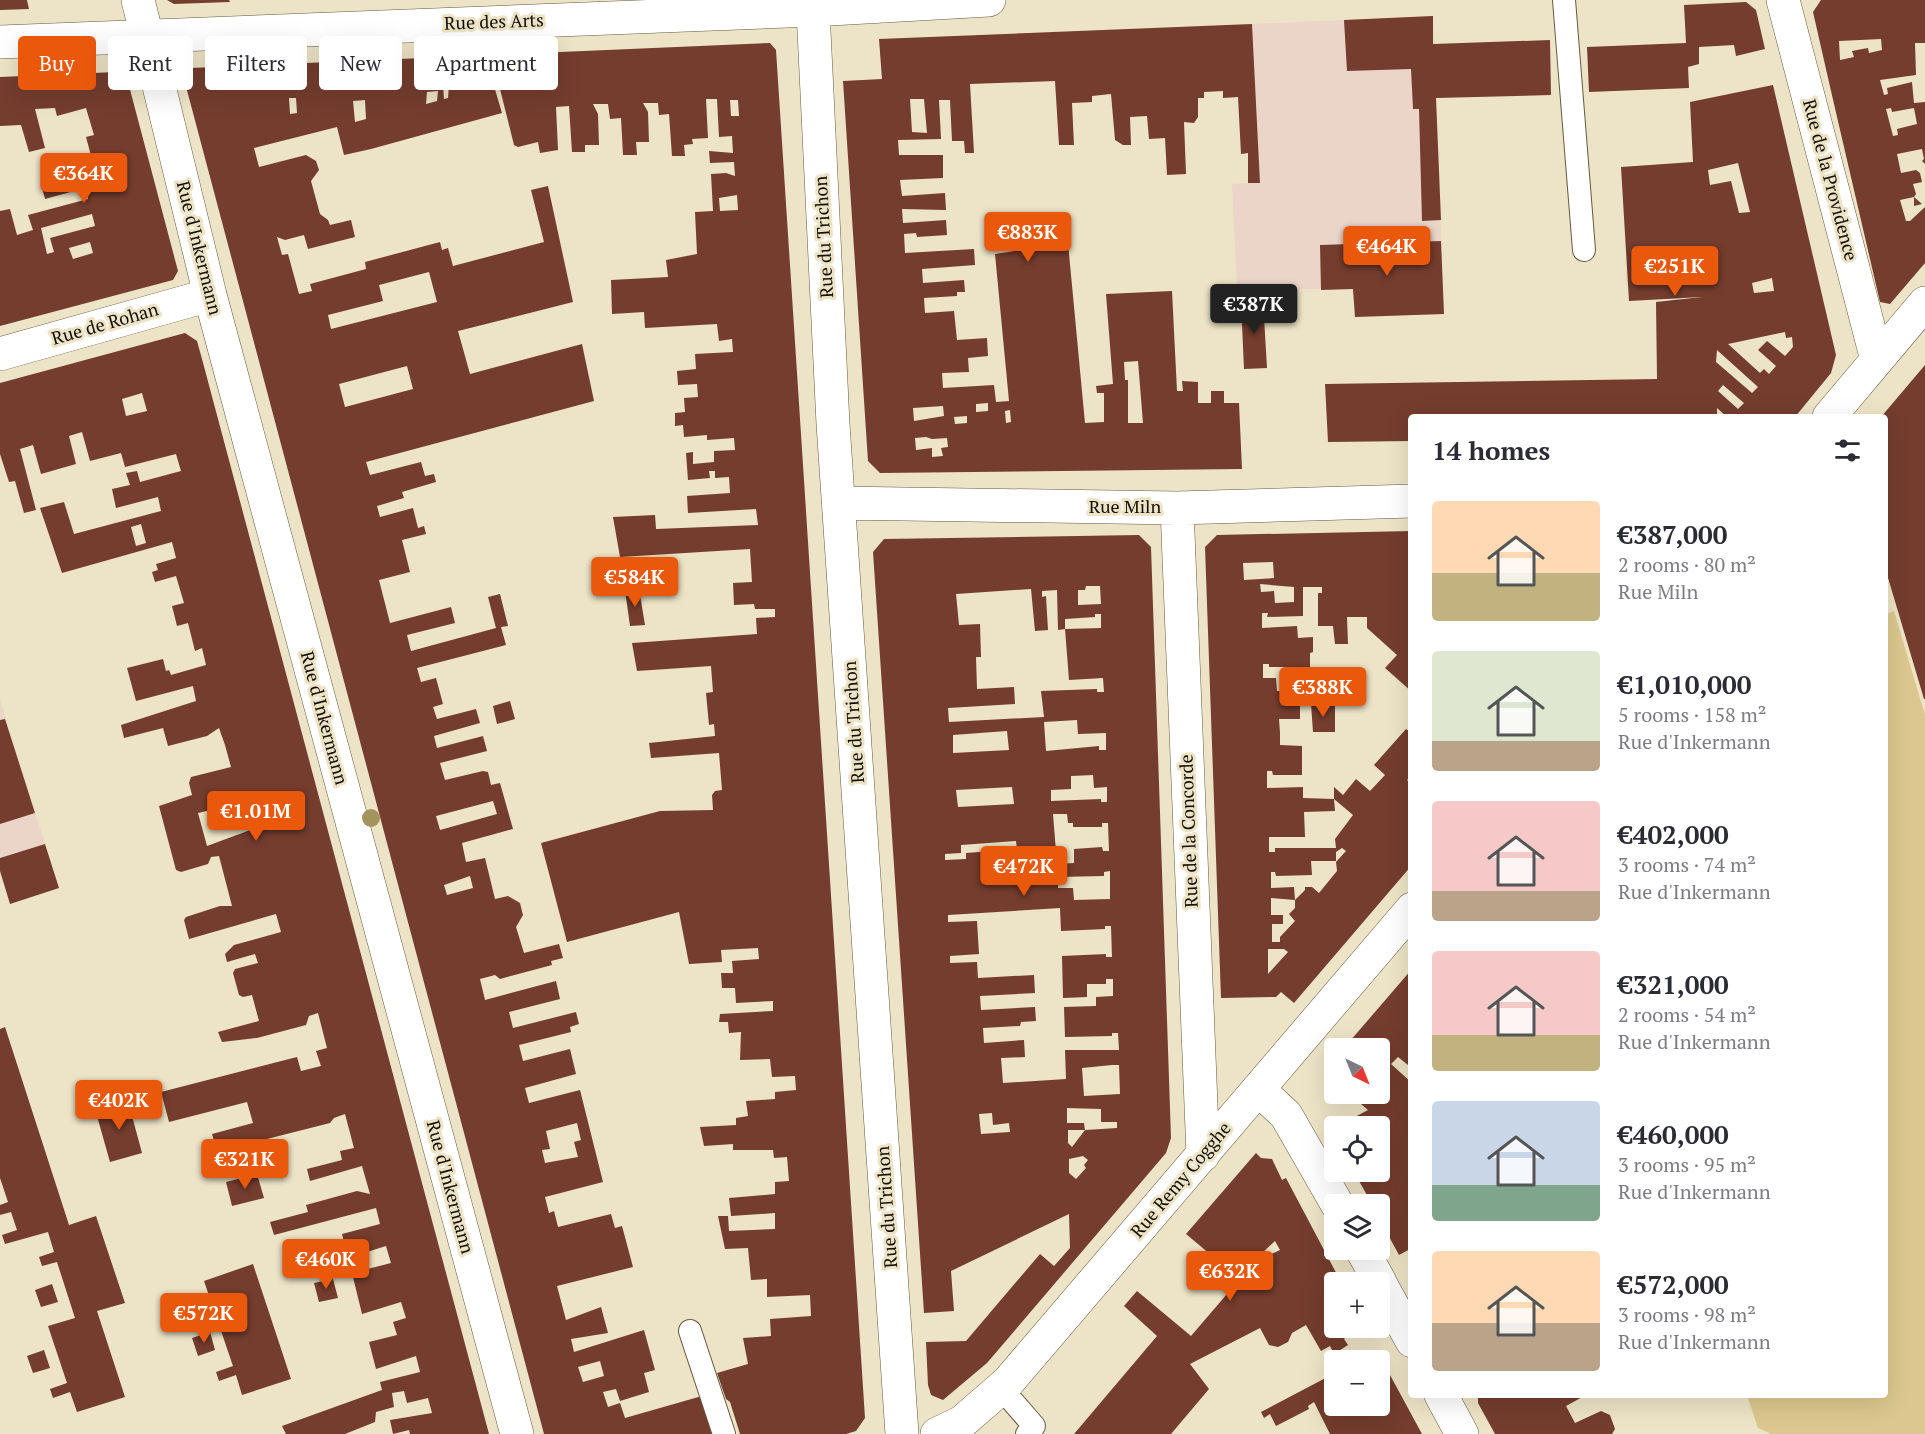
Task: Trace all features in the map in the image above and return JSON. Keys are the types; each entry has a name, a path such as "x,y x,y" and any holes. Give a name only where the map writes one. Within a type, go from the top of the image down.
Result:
{"street":[{"name":"Rue d'Inkermann","path":"138,0 148,36"},
{"name":"Rue des Arts","path":"148,36 813,10 989,0"},
{"name":"Rue de la Providence","path":"1783,0 1877,360"},
{"name":"Rue du Trichon","path":"813,10 839,503 902,1434"},
{"name":"Rue des Arts","path":"0,42 108,38"},
{"name":"Rue d'Inkermann","path":"161,90 210,295 517,1434"},
{"name":"Rue de Rohan","path":"0,354 210,295"},
{"path":"1832,414 1925,303"},
{"name":"Rue Miln","path":"839,503 1177,508 1408,501"},
{"name":"Rue de la Concorde","path":"1177,508 1203,1155"},
{"name":"Rue Remy Cogghe","path":"937,1434 962,1422 1001,1388 1408,914"},
{"path":"1258,1089 1286,1116 1331,1194"},
{"path":"1390,1301 1408,1334"},
{"path":"1443,1398 1462,1434"}],"lane":[{"path":"1564,0 1584,250"},
{"path":"690,1331 724,1434"},
{"path":"1001,1388 1034,1426 1027,1434"}],"shaded area":[{"path":"1433,16 1444,314 1355,317 1352,289 1237,289 1232,184 1260,182 1252,24"},
{"path":"1894,611 1925,715 1925,1434 1771,1434 1758,1428 1748,1398 1888,1398 1888,613"},
{"path":"0,700 45,844 0,858"}],"building":[{"path":"0,0 27,0 29,9 0,10"},
{"path":"167,0 229,0 230,2 174,4"},
{"path":"1821,0 1925,0 1925,43 1915,43 1916,75 1880,80 1884,95 1888,94 1887,88 1912,82 1914,103 1925,102 1925,164 1922,161 1924,159 1922,149 1897,154 1901,173 1916,170 1920,173 1922,182 1913,184 1916,194 1914,197 1900,200 1906,221 1910,221 1925,207 1925,263 1890,304 1880,302 1813,12","holes":["1881,39 1882,50 1869,53 1868,48 1852,51 1854,57 1840,60 1839,41","1891,108 1892,112 1914,108 1917,124 1897,129 1898,135 1893,136 1886,109"]},
{"path":"1746,2 1756,10 1765,49 1736,56 1734,45 1699,47 1699,64 1688,67 1689,88 1589,92 1587,47 1686,43 1684,5"},
{"path":"1433,16 1433,44 1550,40 1551,95 1436,98 1441,220 1422,221 1419,109 1413,109 1411,69 1347,71 1344,20"},
{"path":"1252,24 1260,183 1248,183 1248,153 1241,154 1238,97 1223,98 1223,91 1204,92 1204,98 1198,98 1198,117 1194,123 1184,122 1186,174 1167,175 1165,138 1149,139 1147,116 1130,117 1131,145 1123,145 1115,140 1111,94 1092,96 1092,102 1072,103 1074,145 1059,145 1055,81 970,84 974,153 965,153 964,141 952,141 950,100 939,100 941,139 898,140 899,155 943,155 943,178 900,180 902,196 945,193 946,210 902,209 903,223 946,220 947,235 917,237 916,233 904,234 905,253 974,249 975,265 922,269 923,283 964,280 965,292 957,292 957,296 924,298 925,313 954,311 957,340 987,338 988,356 968,358 969,372 942,373 943,388 994,385 996,402 1009,401 995,254 1068,243 1085,423 1104,422 1104,393 1097,393 1096,386 1113,384 1106,294 1172,291 1177,391 1183,391 1182,381 1198,382 1198,403 1211,403 1211,391 1224,391 1224,403 1239,403 1242,469 880,473 868,461 843,81 882,79 879,39","holes":["910,99 924,99 927,133 912,132","1138,361 1143,423 1128,423 1128,380 1125,380 1124,362","988,403 988,411 976,412 976,404","943,406 944,416 914,421 913,408","1010,410 1011,422 1006,423 1005,411","967,416 967,423 955,424 954,417","915,438 947,438 948,447 941,448 943,456 932,457 932,448 916,450"]},
{"path":"770,43 776,50 865,1418 856,1431 846,1434 740,1434 730,1402 726,1399 717,1373 748,1364 743,1338 771,1336 770,1319 811,1316 810,1295 767,1297 767,1279 751,1280 748,1248 725,1249 718,1216 728,1216 729,1231 775,1229 775,1213 731,1216 729,1198 775,1194 775,1182 789,1181 787,1157 774,1158 773,1150 733,1150 733,1144 704,1146 700,1127 736,1125 736,1118 748,1116 746,1101 775,1099 775,1092 796,1090 795,1076 772,1077 770,1059 740,1060 741,1032 729,1033 728,1022 719,1022 720,1014 773,1011 773,1001 736,1003 735,988 722,988 721,973 733,973 732,961 759,959 758,948 721,950 722,962 689,964 679,912 567,942 541,843 660,811 713,810 712,795 715,791 722,790 719,753 651,758 649,743 715,736 714,724 709,725 706,693 713,692 711,666 637,671 632,643 757,634 756,618 775,617 775,609 755,609 754,604 734,605 733,583 752,582 750,549 620,557 613,517 655,515 656,529 758,525 756,509 688,513 687,496 730,493 729,477 715,478 715,471 709,471 710,478 688,480 686,453 693,452 693,464 714,462 714,451 735,450 734,438 707,440 707,435 684,437 683,425 675,426 675,413 685,412 684,398 698,397 697,384 678,385 677,371 696,369 695,354 733,352 732,339 719,341 717,324 645,328 644,312 612,314 611,280 668,277 666,260 697,254 695,212 713,211 711,174 726,173 735,176 734,162 710,163 709,151 733,153 732,136 719,137 717,99 706,99 708,138 692,139 693,144 684,145 685,156 672,156 669,114 659,115 658,103 643,103 648,112 649,142 636,142 637,155 623,155 621,118 610,119 608,104 593,104 598,114 599,145 585,145 585,152 572,152 569,106 556,107 558,150 540,153 538,142 518,147 514,145 500,90 558,90 558,52","holes":["730,100 738,100 739,116 731,116","737,195 738,210 720,211 719,198"]},
{"path":"414,58 414,90 443,90 444,99 448,98 449,90 495,90 502,113 371,149 344,155 337,127 254,148 259,167 306,155 316,161 319,170 311,181 320,214 328,220 330,225 351,220 355,237 308,249 304,235 285,240 277,237 282,255 288,254 299,294 312,291 310,284 366,269 365,262 440,242 442,250 448,248 453,266 544,242 531,190 548,186 573,302 458,331 470,374 582,344 594,401 366,462 370,475 421,462 425,476 434,474 436,482 402,492 404,498 377,506 380,517 413,508 418,528 424,526 426,534 402,540 410,572 379,580 390,623 451,607 455,623 407,635 411,651 496,628 488,597 500,594 508,626 501,627 506,645 417,668 421,682 436,678 443,704 433,707 437,719 476,709 480,723 434,736 437,748 483,736 487,751 440,763 445,780 483,771 488,772 491,785 500,783 513,829 462,843 466,862 485,858 495,899 508,896 520,903 523,915 516,927 524,953 559,944 563,958 551,961 552,965 500,979 495,975 480,979 485,1000 556,981 560,999 509,1012 513,1028 576,1012 579,1024 570,1027 571,1032 519,1045 523,1061 570,1049 576,1074 525,1088 529,1103 580,1090 603,1182 545,1197 549,1213 554,1211 558,1227 611,1214 615,1228 622,1226 633,1267 557,1286 566,1320 601,1307 608,1333 571,1339 574,1352 644,1330 655,1370 644,1373 649,1392 620,1401 616,1389 603,1392 608,1407 620,1403 625,1418 702,1396 714,1434 544,1434 187,90 193,90 193,68 205,67 205,90 307,90 307,63 319,62 319,90 402,90 402,59","holes":["438,91 437,101 426,104 427,92","289,98 296,98 297,113 290,114","365,100 366,119 355,122 353,101","429,272 437,302 331,329 328,315 383,301 379,285","407,366 413,389 345,407 339,384","493,801 497,814 440,830 436,816","470,876 473,888 447,895 444,885","577,1123 581,1140 574,1142 578,1157 545,1163 542,1150 550,1149 546,1131","600,1361 604,1376 583,1382 578,1367"]},
{"path":"108,72 108,90 130,90 178,271 173,280 0,326 0,211 10,209 17,235 33,230 28,215 88,199 85,188 45,199 41,184 80,173 90,179 97,178 86,137 94,135 86,108 57,116 55,108 35,109 45,148 29,152 21,125 0,126 0,77 18,76 18,90 96,90 96,73","holes":["92,214 95,226 50,238 54,252 47,254 41,228","90,242 93,253 73,259 69,248"]},
{"path":"1773,85 1836,355 1831,373 1797,414 1724,414 1717,408 1717,414 1408,414 1408,441 1328,442 1325,384 1657,379 1656,302 1702,297 1629,301 1621,167 1693,162 1690,102","holes":["1738,163 1750,212 1739,213 1731,181 1710,185 1708,170","1772,278 1774,291 1754,293 1752,283","1785,332 1786,338 1792,337 1793,347 1785,356 1767,341 1758,350 1776,366 1769,374 1764,369 1760,373 1728,344","1717,350 1758,387 1752,393 1716,362","1723,385 1744,403 1738,409 1718,391"]},
{"path":"1914,197 1922,204 1914,206"},
{"path":"1441,241 1444,314 1355,317 1353,289 1321,290 1320,245"},
{"path":"1263,300 1267,368 1244,369 1241,302"},
{"path":"185,333 197,341 489,1434 410,1434 409,1430 393,1434 390,1420 432,1413 428,1398 407,1403 404,1391 392,1393 394,1407 376,1412 375,1422 345,1434 286,1434 282,1426 382,1390 380,1382 420,1372 416,1356 376,1369 369,1342 397,1335 393,1322 406,1318 401,1302 362,1314 352,1273 391,1263 386,1246 348,1258 342,1234 380,1224 376,1208 274,1235 270,1222 308,1212 306,1205 357,1191 370,1194 362,1166 310,1181 307,1169 342,1160 340,1151 354,1148 345,1114 334,1118 330,1123 259,1141 261,1150 220,1161 212,1134 253,1123 247,1102 169,1122 161,1092 297,1057 301,1071 321,1066 316,1051 327,1048 318,1013 309,1016 306,1025 257,1038 222,1042 218,1032 259,1021 252,995 243,997 239,995 233,973 235,969 258,963 255,954 227,962 225,954 234,945 281,932 276,914 189,939 184,920 186,917 220,906 232,906 219,856 211,857 208,864 181,872 176,870 159,806 192,795 189,783 191,777 231,767 219,728 207,736 168,746 163,728 124,738 121,725 196,701 193,686 136,701 127,668 163,659 166,671 169,670 171,675 206,665 202,648 195,651 188,623 177,626 172,606 184,603 176,576 155,582 152,572 158,570 156,564 176,558 172,542 62,573 40,508 64,502 74,534 161,511 158,497 116,508 112,489 130,485 126,473 137,471 140,482 181,471 176,454 125,467 121,453 90,461 82,432 69,436 76,464 41,474 33,445 20,449 36,510 24,513 15,481 9,482 0,454 0,383","holes":["142,393 147,411 126,416 122,399","141,524 146,543 136,546 131,527","245,802 253,829 207,846 198,813"]},
{"path":"1925,365 1925,699 1888,578 1888,414 1884,414"},
{"path":"1408,531 1408,688 1385,668 1397,655 1367,628 1367,617 1347,617 1348,644 1335,644 1333,626 1318,626 1318,593 1322,593 1322,587 1303,587 1303,616 1267,617 1268,613 1262,613 1262,628 1297,626 1298,638 1313,637 1310,667 1269,667 1269,664 1263,664 1263,678 1276,678 1277,691 1300,691 1300,719 1279,719 1280,745 1302,746 1302,775 1273,775 1272,771 1267,771 1267,788 1303,787 1303,798 1334,799 1334,787 1343,795 1356,779 1370,791 1385,775 1374,765 1406,729 1408,730 1408,870 1294,1003 1281,992 1276,997 1221,998 1205,547 1217,535","holes":["1273,562 1274,578 1244,580 1243,563","1260,584 1294,587 1294,602 1275,603 1274,591 1261,592","1334,799 1353,815 1335,839 1336,848 1275,848 1275,852 1269,852 1269,837 1305,837 1304,812 1335,811","1342,848 1346,851 1336,862 1337,871 1319,893 1312,887 1305,887 1305,890 1295,900 1294,887 1271,888 1271,872 1275,872 1276,876 1312,875 1311,861 1336,861 1336,852","1271,898 1295,900 1295,908 1289,914 1295,921 1280,937 1280,942 1272,942 1272,924 1283,924 1283,915 1271,915","1268,949 1284,949 1288,952 1268,974"]},
{"path":"1139,535 1151,547 1171,1138 1166,1153 987,1363 943,1400 931,1395 928,1385 926,1342 966,1341 1040,1254 1054,1266 1070,1248 1069,1214 951,1271 954,1311 924,1313 873,552 884,539","holes":["1086,586 1100,586 1101,604 1078,605 1078,590 1085,590","1031,589 1035,631 1048,630 1046,596 1042,597 1042,591 1057,590 1058,630 1065,629 1069,680 1103,678 1104,692 1097,692 1097,689 1041,691 1044,717 949,722 948,708 1015,704 1014,687 977,689 976,657 981,657 980,624 959,625 956,594","1095,614 1101,614 1101,628 1065,629 1065,619 1095,617","1077,720 1078,734 1106,733 1106,750 1099,750 1099,746 1046,751 1044,722","1007,731 1009,750 953,753 953,735","1093,775 1094,788 1107,787 1107,802 1101,802 1101,799 1051,801 1051,790 1071,789 1071,776","1012,787 1014,804 958,807 956,790","1053,814 1067,814 1068,823 1073,823 1073,827 1102,827 1102,823 1108,823 1109,851 1103,851 1102,847 1074,849 1074,863 1057,864","1016,841 1017,849 966,853 966,859 945,860 945,854 961,853 961,845","1110,871 1110,899 1074,900 1073,888 1058,888 1058,877 1104,876 1104,872","1060,908 1061,931 1105,929 1105,926 1111,926 1112,957 1106,957 1106,954 1062,956 1063,998 1087,997 1087,984 1106,984 1106,979 1113,979 1113,996 1096,997 1096,1006 1064,1007 1065,1037 1112,1036 1112,1033 1118,1033 1119,1050 1065,1050 1066,1079 1003,1083 1001,1058 1025,1057 1024,1040 984,1043 983,1028 1020,1026 1021,1022 1036,1021 1035,1007 981,1010 980,996 1035,993 1034,975 978,978 977,962 950,963 950,956 979,954 977,921 948,922 948,915","1119,1065 1120,1094 1084,1096 1082,1068","1067,1108 1101,1109 1101,1122 1117,1122 1117,1128 1085,1130 1084,1123 1067,1123","992,1113 993,1125 1009,1123 1010,1132 981,1134 979,1114","1068,1130 1085,1130 1072,1147 1068,1143","1083,1156 1088,1160 1084,1165 1086,1168 1076,1179 1069,1173 1069,1159"]},
{"path":"639,589 645,625 630,626 625,590"},
{"path":"510,701 515,719 497,724 493,706"},
{"path":"1311,704 1335,704 1335,732 1313,732"},
{"path":"5,719 35,813 0,824 0,720"},
{"path":"45,844 59,888 10,904 0,871 0,858"},
{"path":"1408,974 1408,1065 1398,1057 1391,1064 1408,1079 1408,1250 1399,1255 1390,1238 1390,1194 1366,1194 1360,1182 1390,1182 1390,1116 1357,1116 1368,1110 1361,1104 1390,1104 1390,1038 1353,1038"},
{"path":"5,1027 69,1225 96,1216 125,1303 97,1311 125,1397 77,1412 70,1392 53,1398 50,1389 67,1383 48,1326 75,1318 57,1262 42,1266 39,1257 54,1252 48,1232 5,1244 2,1235 17,1230 11,1212 0,1215 0,1205 8,1202 0,1178 0,1029"},
{"path":"128,1101 142,1153 110,1162 95,1109"},
{"path":"1256,1153 1261,1158 1272,1159 1282,1180 1286,1178 1324,1250 1324,1260 1329,1260 1336,1272 1324,1272 1324,1338 1345,1338 1348,1345 1340,1350 1332,1350 1330,1346 1321,1351 1306,1325 1292,1333 1288,1342 1278,1347 1269,1345 1260,1328 1190,1364 1209,1389 1171,1434 1074,1434 1157,1336 1124,1306 1137,1291 1191,1336 1227,1294 1211,1279 1223,1265 1186,1234","holes":["1275,1241 1280,1250 1263,1258 1261,1254"]},
{"path":"257,1174 264,1198 232,1206 226,1182"},
{"path":"253,1264 291,1379 242,1395 236,1375 219,1381 216,1372 233,1366 204,1281"},
{"path":"333,1279 338,1298 319,1302 314,1283"},
{"path":"52,1284 58,1302 41,1307 35,1290"},
{"path":"200,1305 203,1314 186,1319 183,1310"},
{"path":"210,1332 215,1350 198,1356 192,1338"},
{"path":"44,1350 50,1368 33,1373 27,1356"},
{"path":"1390,1375 1422,1434 1330,1434 1314,1402 1308,1406 1309,1409 1276,1426 1270,1414 1264,1418 1261,1412 1324,1379 1324,1416 1390,1416"},
{"path":"1478,1398 1581,1398 1566,1406 1575,1423 1601,1411 1610,1415 1615,1429 1612,1434 1495,1434 1478,1403"}]}
